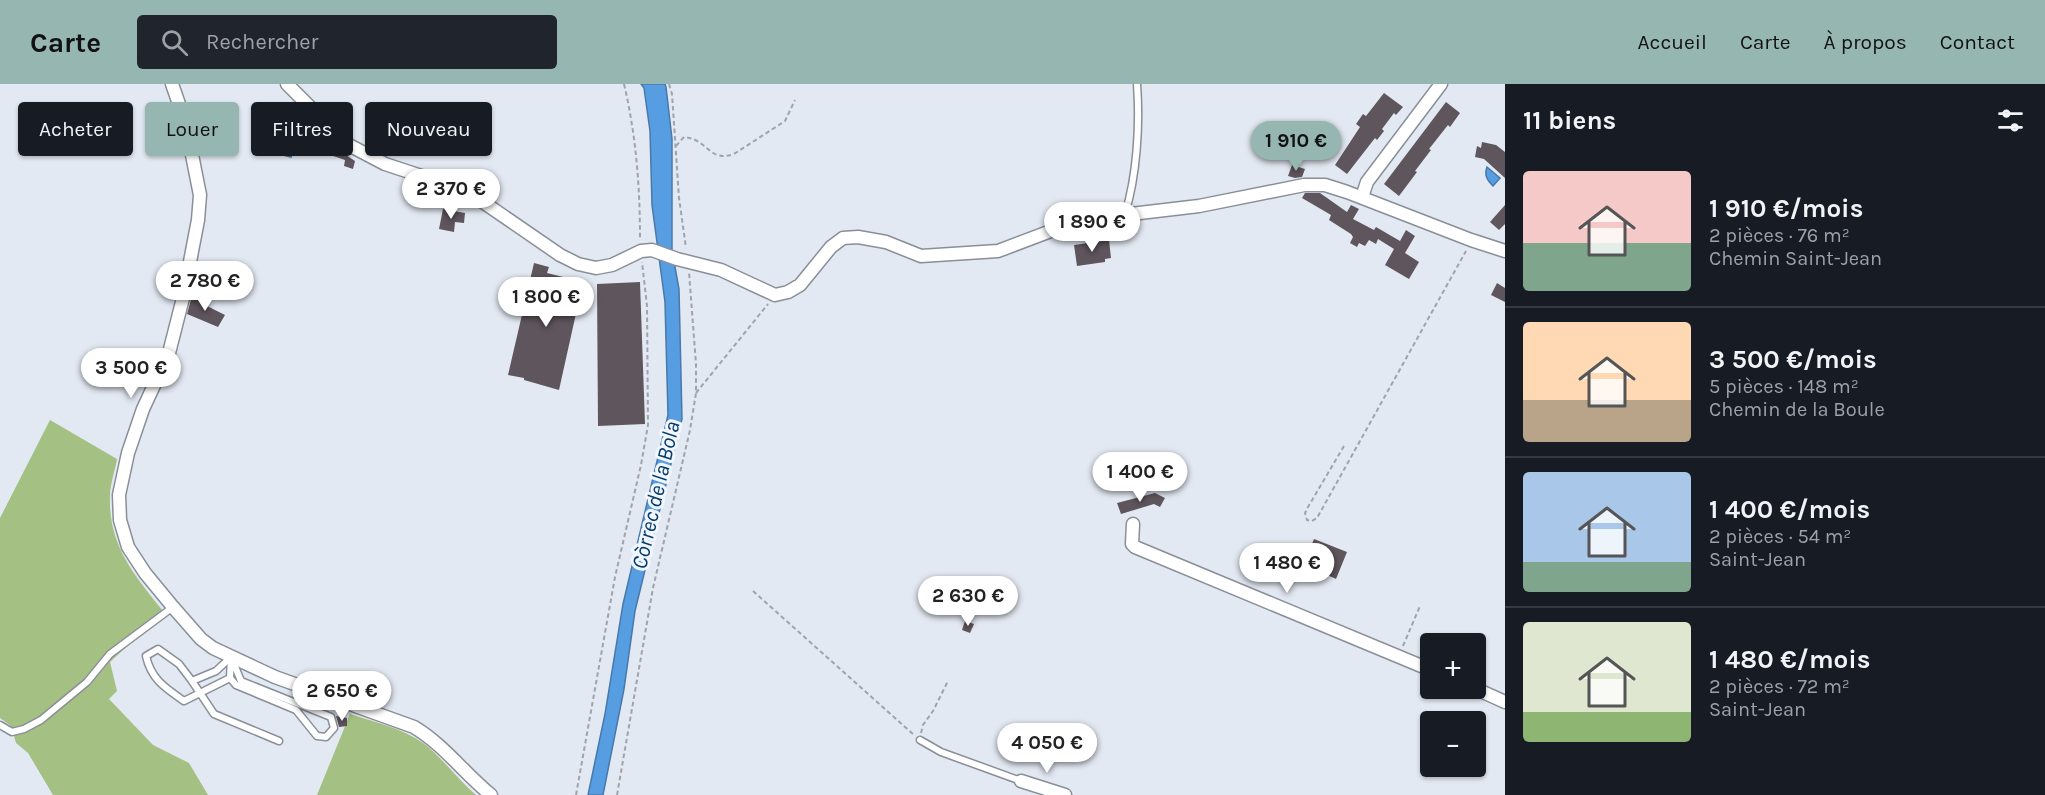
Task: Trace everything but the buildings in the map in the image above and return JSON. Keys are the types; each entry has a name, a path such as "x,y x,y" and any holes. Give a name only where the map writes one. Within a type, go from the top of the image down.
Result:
{"street":[{"path":"172,84 186,124 200,195 198,220 172,344 143,410 128,453 119,495 120,520 128,547 173,607 201,639 213,648 275,677 414,727 428,735 448,752 474,782 491,795"},
{"path":"287,84 347,144 385,164 467,191 560,255 578,264 596,268 612,265 646,251 722,270 775,295 788,292 800,285 831,247 843,238 858,237 886,242 921,256 998,251 1080,220 1199,206 1304,185 1325,185 1472,240 1505,250"},
{"path":"1362,197 1367,182 1441,84"},
{"path":"1132,524 1132,544 1135,548 1420,665"},
{"path":"1486,693 1505,702"},
{"path":"1021,781 1065,795"}],"lane":[{"path":"1125,215 1130,199 1136,145 1139,111 1137,84"},
{"path":"0,725 12,732 24,729 41,720 87,682 111,654 173,607"},
{"path":"230,678 202,693 184,701 161,685 149,669 146,656 158,649 179,664 202,693 214,714 279,741"},
{"path":"231,657 241,681 331,717 334,728 326,737 317,736 296,710 236,685 230,678 231,657"},
{"path":"192,681 216,671 231,657"},
{"path":"920,740 940,752 1021,781"}],"path":[{"path":"576,795 615,577 642,465 648,425 646,251 633,120 624,84"},
{"path":"616,795 653,588 690,430 696,393 696,364 682,260 676,146 672,94 669,84"},
{"path":"676,146 684,137 694,138 716,156 725,157 734,154 785,121 795,100"},
{"path":"1344,446 1305,513 1307,520 1312,521 1317,518 1472,240"},
{"path":"696,393 775,295"},
{"path":"753,591 920,740"},
{"path":"1398,656 1420,606"},
{"path":"920,740 923,725 948,681"}],"green space":[{"path":"50,420 117,459 110,496 111,515 119,547 135,575 167,616 134,640 110,662 117,691 109,699 153,745 189,763 208,795 53,795 28,753 16,743 11,726 0,718 0,518"},
{"path":"350,714 397,729 423,743 476,795 317,795"}],"water":[{"name":"Còrrec de la Bola","path":"641,84 665,84 666,87 672,139 672,250 679,289 682,419 635,611 624,689 603,795 588,795 605,714 623,604 668,415 665,302 652,205 650,131 644,88"},
{"path":"1487,167 1500,178 1493,186 1487,177"},
{"path":"1299,559 1314,565 1311,573 1295,567"}]}
